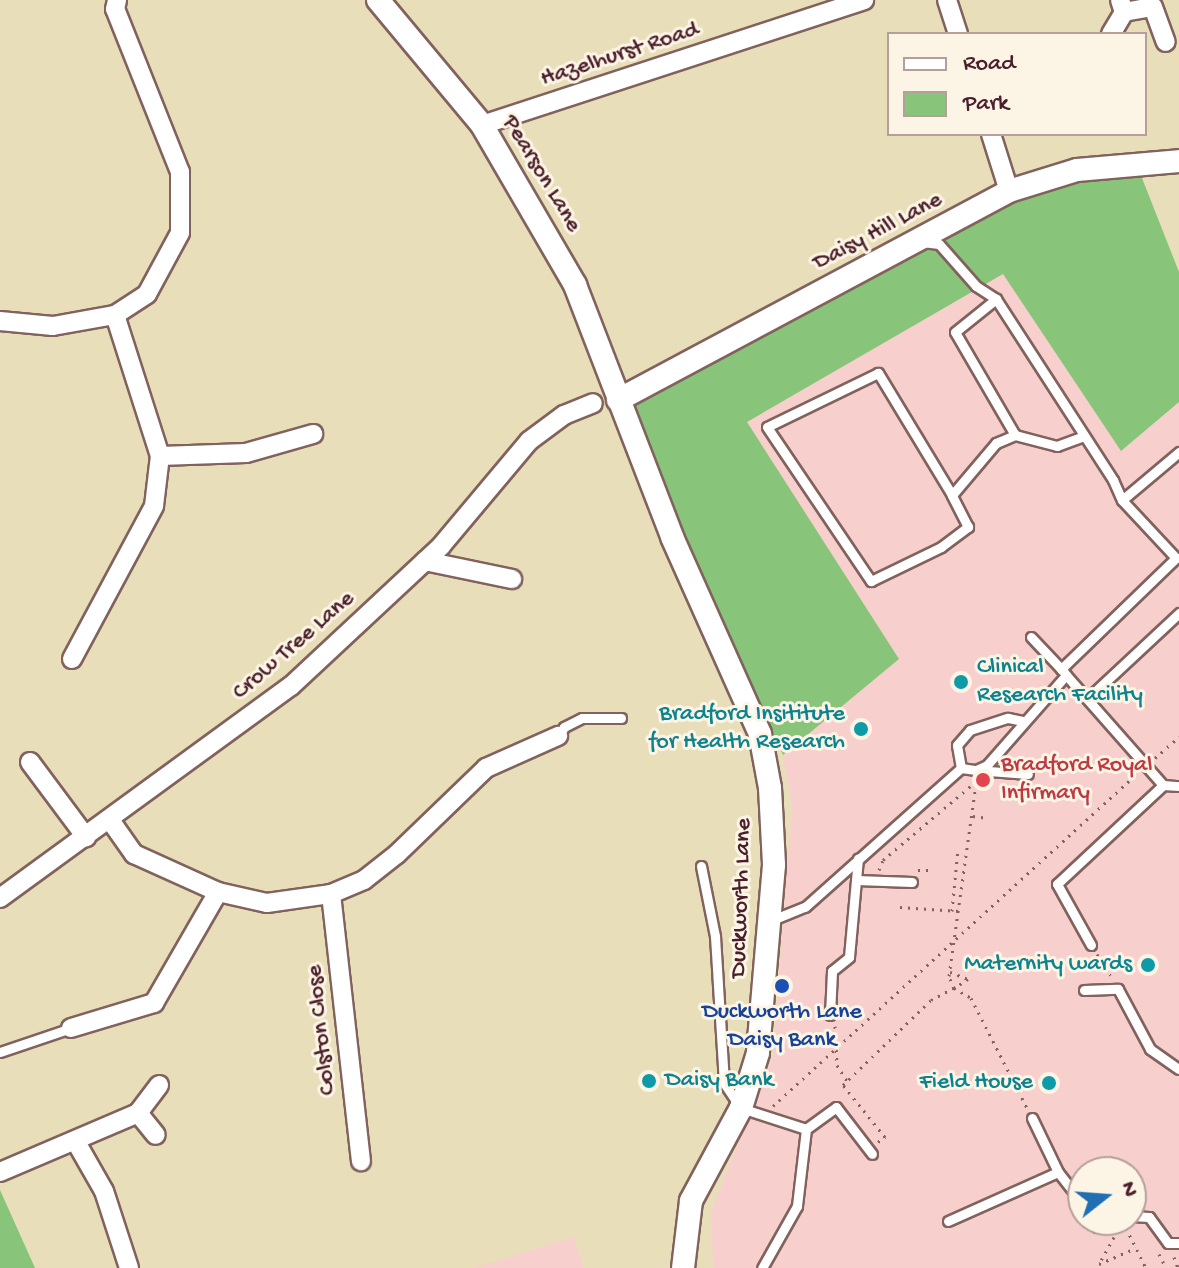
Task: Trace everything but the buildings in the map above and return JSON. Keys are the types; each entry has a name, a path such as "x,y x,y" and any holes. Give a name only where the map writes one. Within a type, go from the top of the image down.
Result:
{"street":[{"path":"0,321 53,326 115,315 147,294 180,233 180,172 115,9 117,0"},
{"name":"Pearson Lane","path":"378,0 482,125 575,285 618,400"},
{"name":"Hazelhurst Road","path":"482,125 864,0"},
{"path":"947,0 957,32"},
{"path":"1112,32 1122,6 1153,7 1166,42"},
{"path":"992,136 1009,191"},
{"name":"Daisy Hill Lane","path":"618,400 1009,191 1077,170 1179,161"},
{"path":"72,659 154,506 160,456 115,315"},
{"name":"Duckworth Lane","path":"618,400 760,734 770,788 771,920 758,1053 741,1108 691,1201 683,1268"},
{"name":"Crow Tree Lane","path":"0,898 291,686 425,561 529,441 564,415 593,403"},
{"path":"160,456 246,453 313,434"},
{"path":"425,561 512,579"},
{"path":"110,820 134,854 218,892 267,903 331,894 364,880 397,854 486,768 558,736"},
{"path":"30,762 86,837"},
{"path":"71,1028 154,1003 218,892"},
{"name":"Colston Close","path":"331,894 361,1161"},
{"path":"0,1172 138,1113 159,1085"},
{"path":"138,1113 156,1135"},
{"path":"76,1142 104,1191 129,1268"}],"lane":[{"path":"914,242 939,244 976,286 996,299 1122,500 1176,558 1063,672 976,776"},
{"path":"996,299 955,332 1015,435"},
{"path":"878,373 952,495 968,527 941,547 871,581 767,427 878,373"},
{"path":"952,495 996,443 1015,435 1057,446 1084,436"},
{"path":"1122,500 1179,452"},
{"path":"1088,698 1179,613"},
{"path":"1031,637 1163,785"},
{"path":"558,736 564,727 582,718 621,718"},
{"path":"961,768 957,745 970,730 1008,718 1024,721"},
{"path":"771,920 805,907 961,768"},
{"path":"961,768 976,776 1028,774"},
{"path":"1091,945 1057,884 1163,785 1179,786"},
{"path":"830,1015 832,971 849,957 858,858"},
{"path":"701,866 715,936 724,1083 741,1108 806,1129"},
{"path":"856,880 912,882"},
{"path":"1084,990 1118,989 1150,1049 1179,1069"},
{"path":"0,1052 71,1028"},
{"path":"762,1268 797,1206 806,1129 836,1107 870,1151"},
{"path":"1032,1118 1058,1172 1067,1184"},
{"path":"948,1221 1058,1172"},
{"path":"1147,1217 1168,1243 1179,1243"}],"path":[{"path":"764,1115 1179,737"},
{"path":"976,776 958,939 950,972 954,988 971,998 1020,1095"},
{"path":"875,881 883,860 976,776"},
{"path":"973,816 988,818"},
{"path":"952,911 958,849"},
{"path":"900,907 912,905 959,911"},
{"path":"1091,945 1118,989"},
{"path":"870,1151 885,1137 843,1085 931,1000 968,979 950,972"},
{"path":"830,1015 836,1030 835,1051 847,1081"},
{"path":"1116,1236 1108,1240 1099,1264 1136,1248"},
{"path":"1130,1236 1146,1268"}],"shaded area":[{"name":"Bradford Royal Infirmary","path":"1003,273 1121,450 1179,402 1179,1268 713,1268 711,1211 773,1056 792,805 783,755 899,659 747,422"},
{"path":"574,1237 584,1268 473,1268"}],"green space":[{"path":"1140,173 1179,272 1179,402 1121,451 1003,274 747,422 899,659 783,755 627,404 1004,204 1068,183"},
{"path":"0,1190 35,1268 0,1268"}],"place":[{"name":"Clinical Research Facility","path":"961,682"},
{"name":"Bradford Insititute for Health Research","path":"861,729"},
{"name":"Bradford Royal Infirmary","path":"983,780"},
{"name":"Maternity wards","path":"1148,965"},
{"name":"Duckworth Lane Daisy Bank","path":"782,986"},
{"name":"Daisy Bank","path":"649,1081"},
{"name":"Field House","path":"1049,1083"}]}
